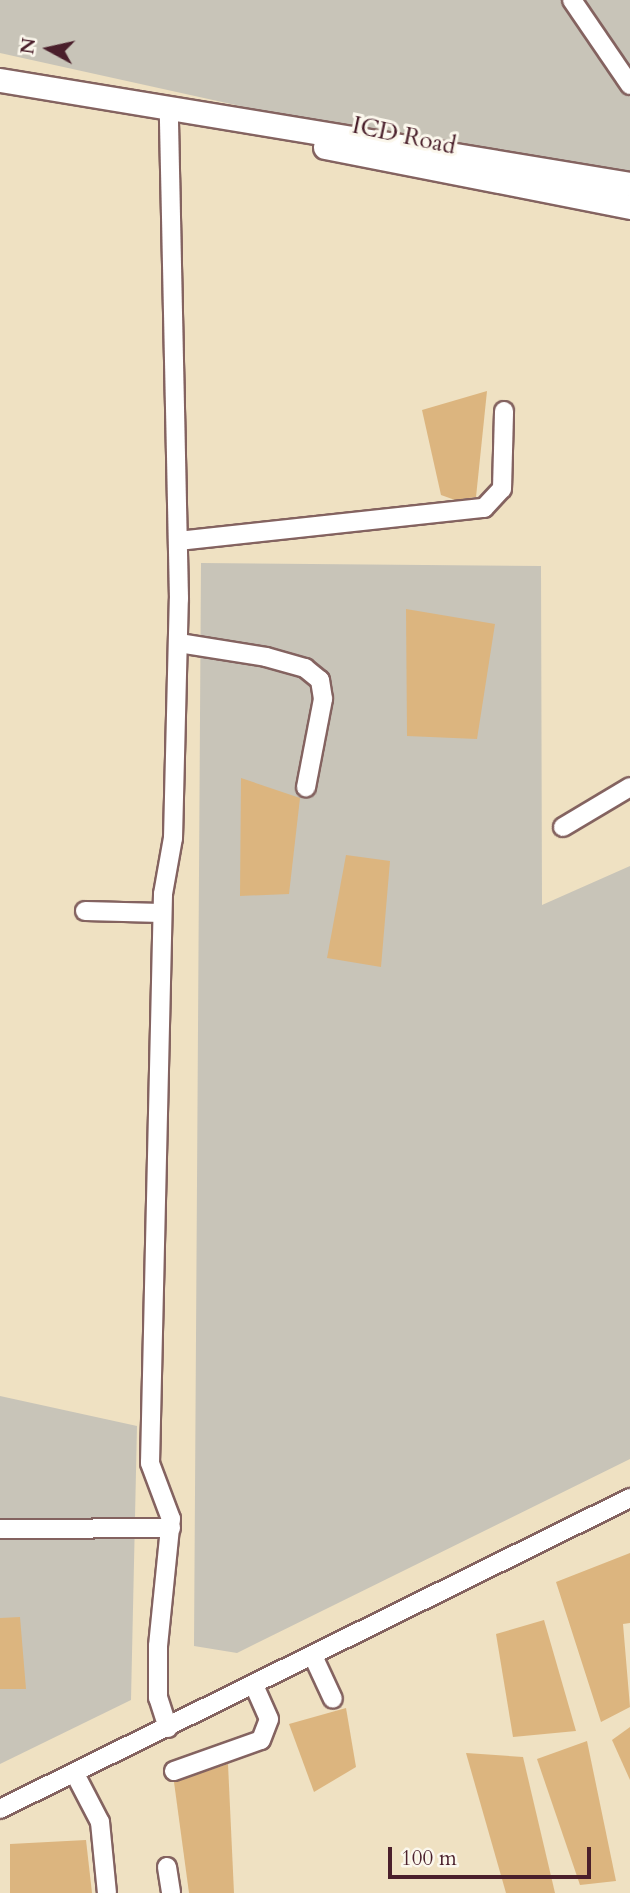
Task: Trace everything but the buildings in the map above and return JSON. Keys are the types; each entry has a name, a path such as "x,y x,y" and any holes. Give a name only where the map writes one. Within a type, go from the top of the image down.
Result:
{"main road":[{"name":"ICD Road","path":"0,80 169,111 630,184"},
{"name":"ICD Road","path":"169,111 358,155 630,208"}],"lane":[{"path":"572,0 630,85"},
{"path":"168,1728 158,1698 158,1646 171,1528 170,1507 150,1463 162,913 173,838 179,643 169,111"},
{"path":"178,541 484,508 502,489 504,411"},
{"path":"179,643 266,657 305,668 320,680 323,699 306,787"},
{"path":"563,827 630,787"},
{"path":"85,911 162,913"},
{"path":"0,1809 630,1498"},
{"path":"0,1529 171,1528"},
{"path":"313,1656 333,1699"},
{"path":"174,1771 261,1740 269,1719 254,1685"},
{"path":"75,1774 100,1822 107,1893"},
{"path":"167,1867 171,1893"}],"shaded area":[{"path":"0,0 630,0 630,192 0,53"},
{"path":"201,563 541,566 542,905 630,866 630,1459 237,1653 194,1646"},
{"path":"0,1396 137,1426 131,1700 0,1764"}]}
